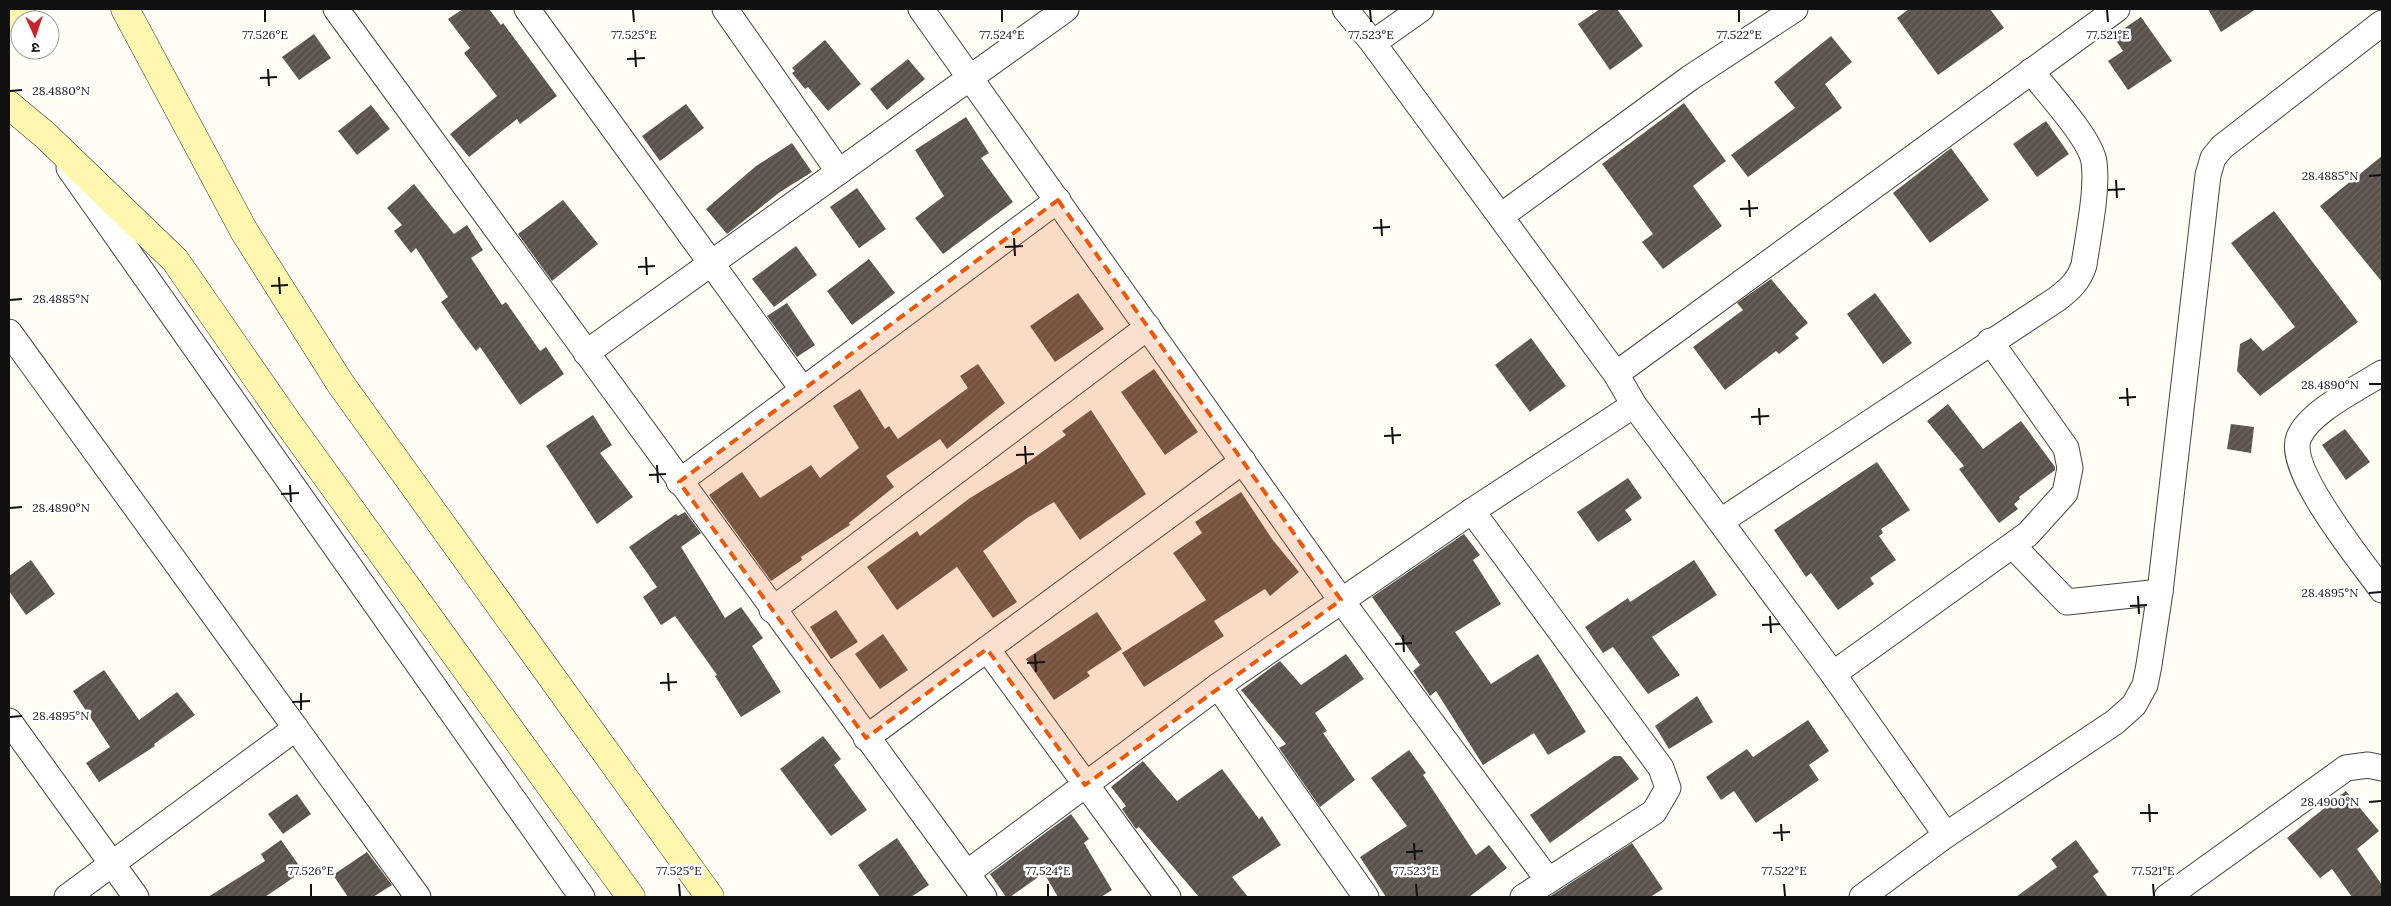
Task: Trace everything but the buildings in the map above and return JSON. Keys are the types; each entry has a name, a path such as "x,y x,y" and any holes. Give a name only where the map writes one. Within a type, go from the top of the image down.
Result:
{"street":[{"path":"9,17 20,9"},
{"path":"125,9 244,231 340,383 710,897"},
{"path":"336,9 772,610 984,897"},
{"path":"527,9 803,390"},
{"path":"725,9 838,172"},
{"path":"921,9 1341,600 1548,880"},
{"path":"586,353 1066,9"},
{"path":"1345,9 1373,43 1616,374 1634,405 1833,674 1946,835"},
{"path":"1373,43 1421,9"},
{"path":"1501,216 1690,78 1795,9"},
{"path":"1616,374 2117,9"},
{"path":"1862,897 1946,835 2115,722 2134,704 2145,685 2160,592 2208,175 2213,158 2222,147 2382,23"},
{"path":"1721,521 2071,288 2080,276 2084,265 2095,178 2094,160 2086,143 2031,72"},
{"path":"9,105 46,135 176,260 288,423 630,897"},
{"path":"46,135 582,897"},
{"path":"679,482 1058,200"},
{"path":"772,610 1148,327"},
{"path":"9,332 418,897"},
{"path":"1833,674 2028,534 2065,493 2070,468 2066,448 1990,341"},
{"path":"2382,372 2313,418 2298,437 2297,458 2313,492 2382,590"},
{"path":"967,873 1218,686 1472,511 1634,405"},
{"path":"866,738 1244,461"},
{"path":"1472,511 1661,768 1667,779 1668,788 1654,812 1522,897"},
{"path":"2012,546 2067,602 2160,592"},
{"path":"987,649 1168,897"},
{"path":"1218,686 1366,897"},
{"path":"9,721 136,897"},
{"path":"67,897 296,728"},
{"path":"2167,897 2346,768 2368,765 2382,768"}],"highlighted area":[{"path":"1058,200 1341,600 1085,785 987,649 866,738 679,482"}]}
